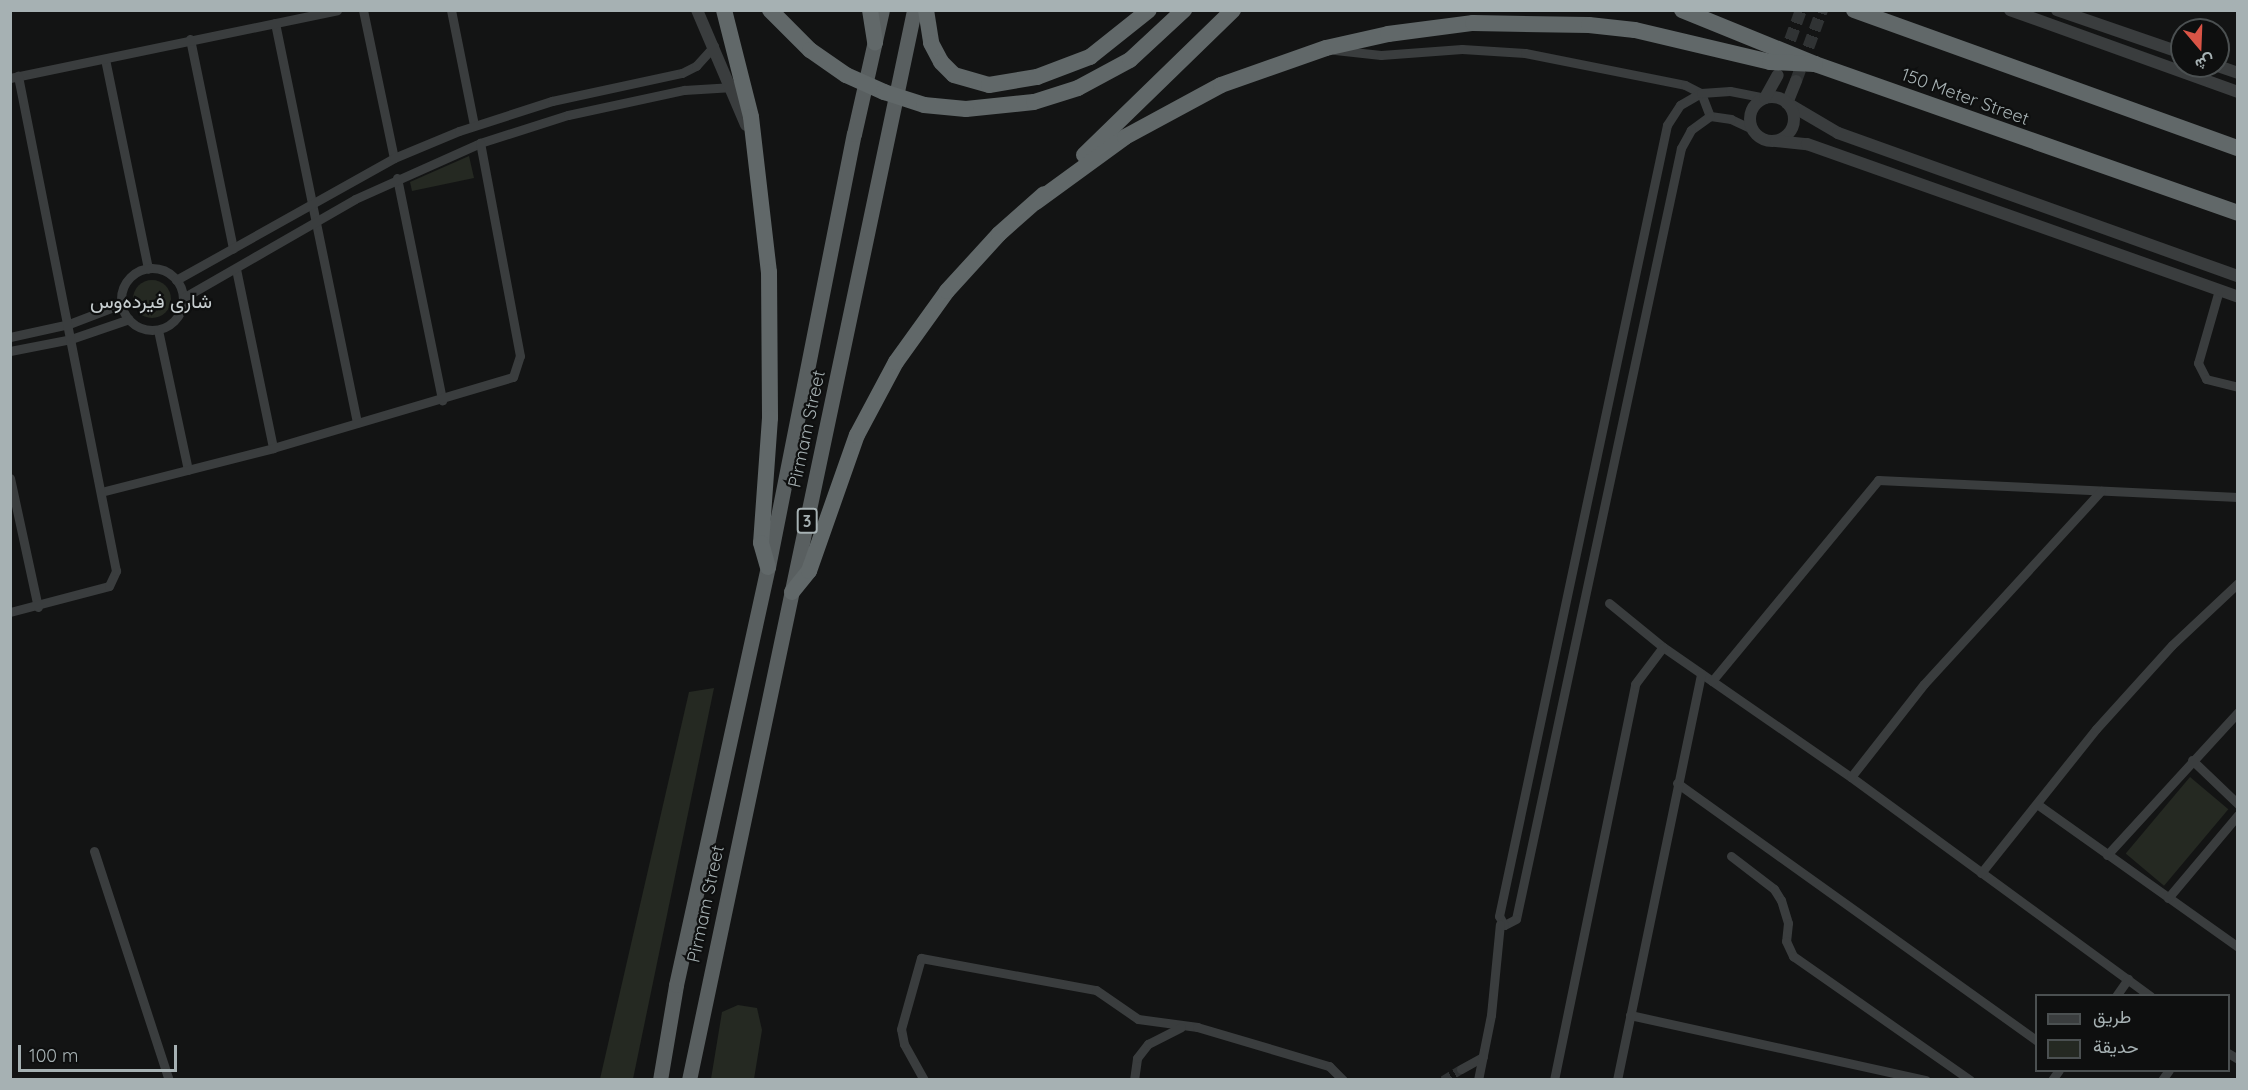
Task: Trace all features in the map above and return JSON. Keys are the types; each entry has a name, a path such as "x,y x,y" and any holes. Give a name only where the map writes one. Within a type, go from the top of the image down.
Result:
{"highway":[{"path":"724,10 747,98 769,272 770,418 761,543 768,567"},
{"path":"770,10 810,50 846,75 884,92 924,105 966,109 1034,102 1078,88 1130,60 1185,10"},
{"path":"870,10 875,43"},
{"name":"Pirmam Street","path":"660,1080 672,1025 676,984 768,567 882,10"},
{"name":"Pirmam Street","path":"689,1080 914,10"},
{"path":"926,10 931,43 941,62 954,75 989,85 1037,77 1090,57 1149,10"},
{"path":"792,592 809,571 857,435 896,362 947,291 999,234 1233,10"},
{"name":"150 Meter Street","path":"1682,10 1815,64 2238,213"},
{"path":"1854,10 2238,148"},
{"path":"1036,201 1103,152 1175,108 1221,85 1326,48 1388,34 1444,26 1551,22 1635,30 1770,62 1815,64"}],"street":[{"path":"10,612 83,595 109,585 116,577 69,324 14,77 337,10"},
{"path":"363,10 394,158"},
{"path":"451,10 474,125"},
{"path":"697,10 733,87 753,145"},
{"path":"2010,10 2238,92"},
{"path":"2057,10 2170,50"},
{"path":"275,23 357,423"},
{"path":"190,39 233,249"},
{"path":"176,280 233,249 312,201 394,158 474,125 552,101 682,73 696,66 714,46"},
{"path":"1326,48 1380,56 1503,50 1685,85 1701,93 1710,116"},
{"path":"105,59 147,269"},
{"path":"1752,129 1751,111 1765,98 1778,75"},
{"path":"1787,103 1796,81"},
{"path":"183,298 397,178 480,143 568,115 684,90 733,87"},
{"path":"1478,1080 1500,924 1569,583 1663,136 1680,105 1701,93 1730,91 1787,103 1863,143 2238,276"},
{"path":"1776,141 1792,127 1793,113 1787,103"},
{"path":"1500,924 1508,926 1516,919 1681,148 1691,130 1710,116 1731,119 1752,129 1764,140 1807,144 2238,297"},
{"path":"101,492 273,448 507,380 520,366 480,143"},
{"path":"397,178 442,400"},
{"path":"147,269 164,271 176,280 183,298 175,320 158,330 138,327 129,319 122,304 127,282 147,269"},
{"path":"236,269 273,448"},
{"path":"2219,290 2198,363 2206,379 2238,387"},
{"path":"10,337 69,324 122,304"},
{"path":"10,351 71,339 129,319"},
{"path":"158,330 188,470"},
{"path":"10,478 15,522 38,607"},
{"path":"1712,681 1878,480 2238,496"},
{"path":"1851,777 1924,684 2101,490"},
{"path":"1569,583 1588,590"},
{"path":"1981,873 2096,729 2172,645 2238,584"},
{"path":"1609,603 1663,647 1851,777 2147,994"},
{"path":"1554,1080 1635,684 1663,647"},
{"path":"1617,1080 1701,674"},
{"path":"2107,855 2238,712"},
{"path":"2192,760 2238,804"},
{"path":"1677,783 2035,1039"},
{"path":"1525,797 1541,801"},
{"path":"2037,804 2238,947"},
{"path":"2168,898 2238,815"},
{"path":"94,850 169,1080"},
{"path":"1731,856 1774,889 1781,900 1788,923 1786,941 1793,956 1970,1080"},
{"path":"924,1080 904,1044 901,1029 921,958 1096,990 1138,1019 1186,1026 1329,1066 1343,1080"},
{"path":"2117,994 2128,979"},
{"path":"1630,1015 1926,1080"},
{"path":"1134,1080 1137,1058 1148,1044 1164,1032 1186,1026"},
{"path":"1461,1070 1483,1057"}],"green space":[{"path":"469,156 474,178 412,191 410,182"},
{"path":"152,280 166,285 171,299 166,313 152,318 138,313 133,299 138,285"},
{"path":"714,688 633,1079 600,1079 689,692"},
{"path":"2190,777 2228,809 2164,886 2126,854"},
{"path":"738,1005 757,1008 762,1030 754,1079 711,1079 722,1012"}],"tunnel":[{"path":"1784,57 1801,10"},
{"path":"1796,81 1822,10"},
{"path":"1443,1080 1461,1069"}],"district":[{"name":"شاری فیردەوس","path":"151,300"}]}
